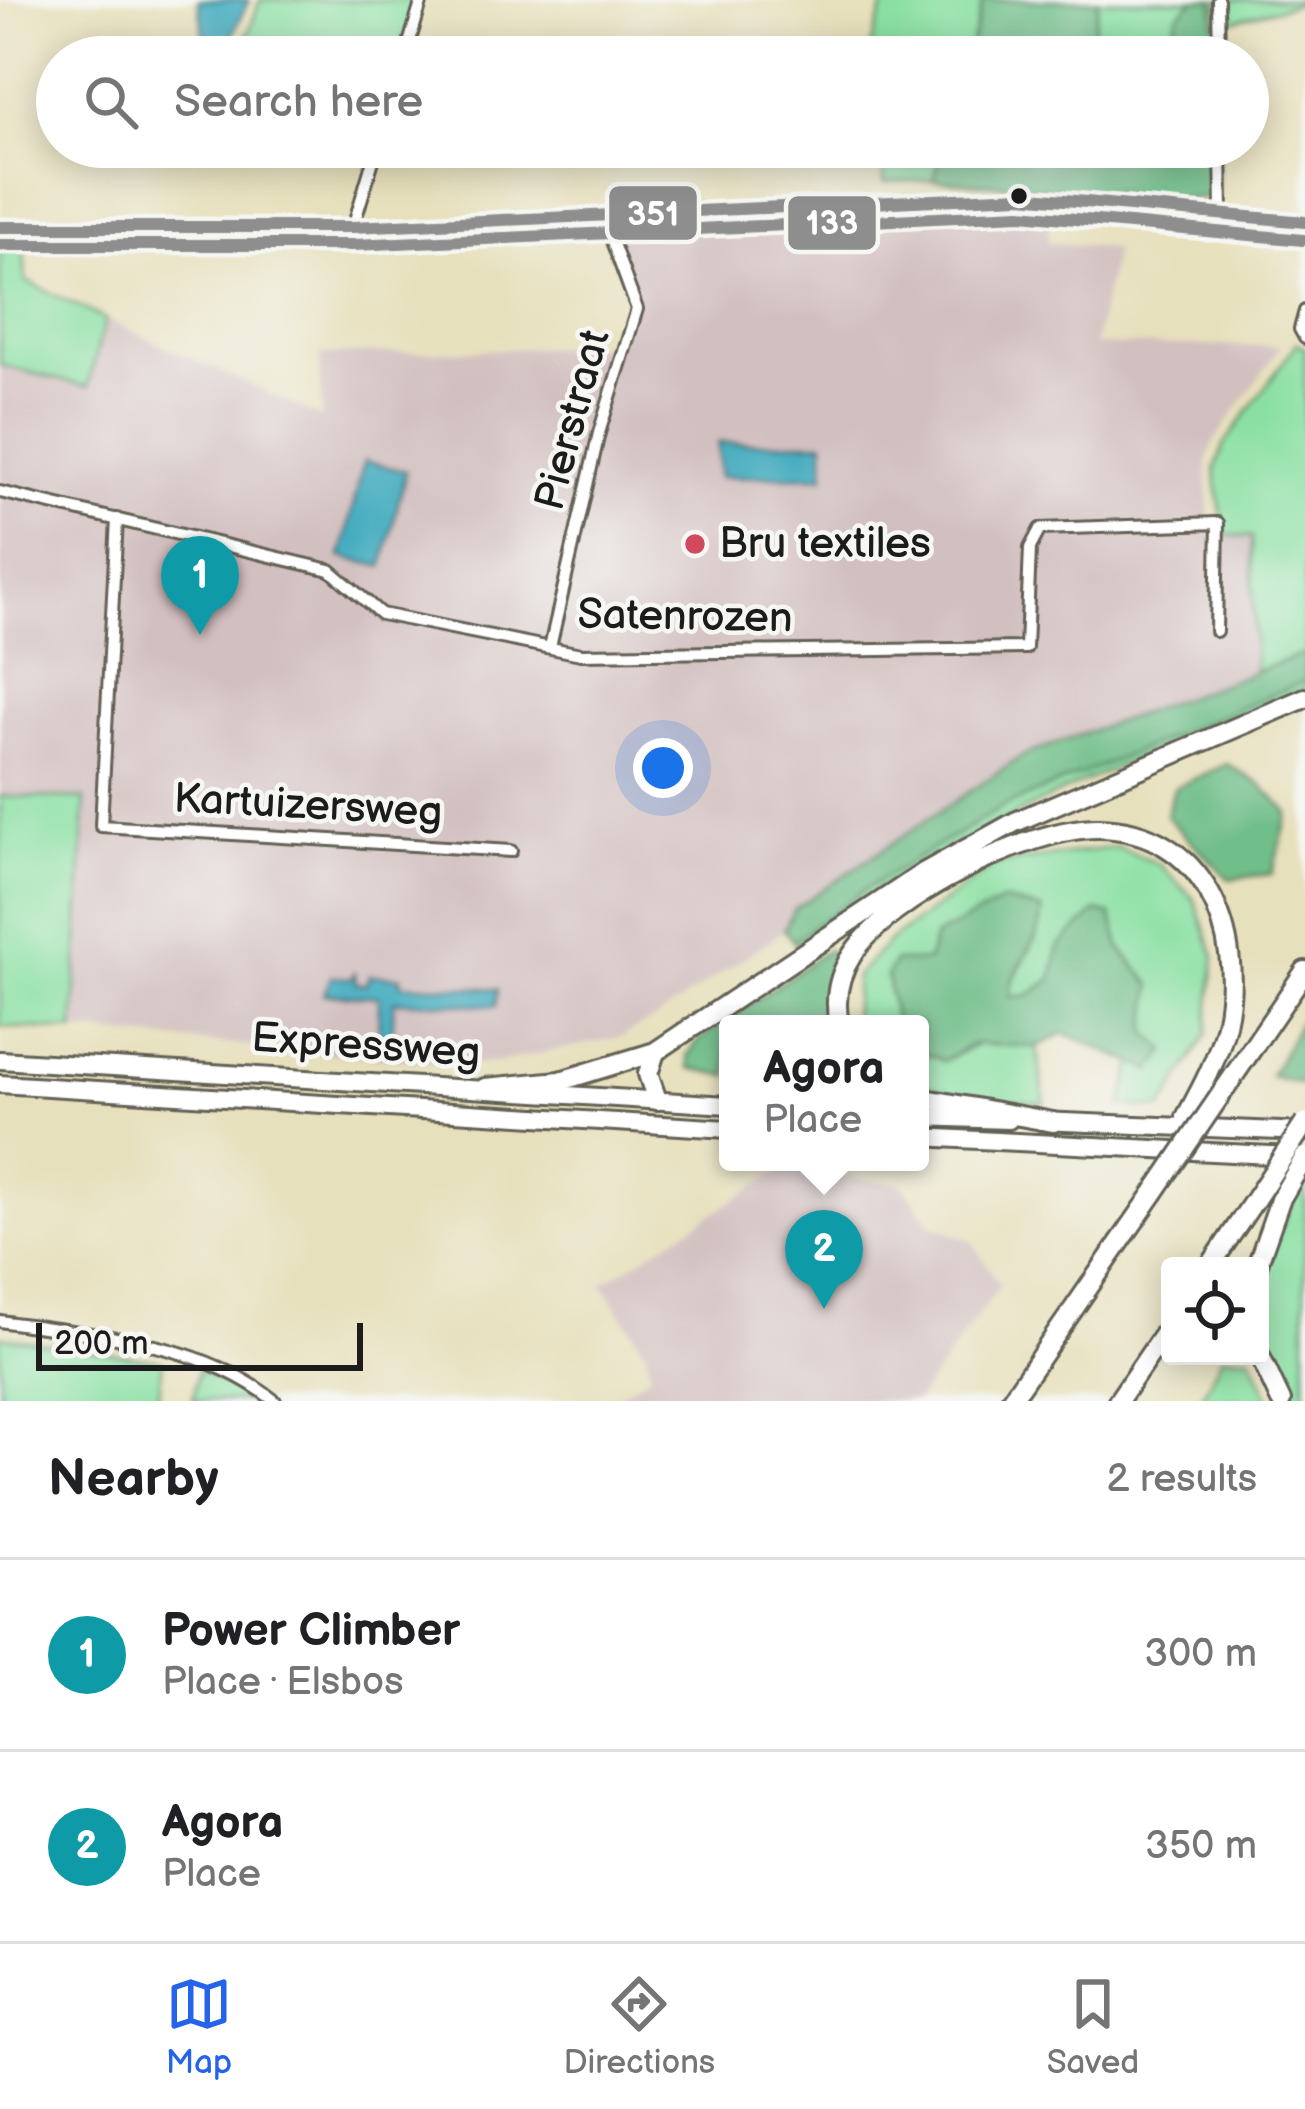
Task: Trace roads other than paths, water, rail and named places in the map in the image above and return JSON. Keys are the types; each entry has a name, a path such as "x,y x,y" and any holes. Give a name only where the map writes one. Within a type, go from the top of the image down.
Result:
{"highway":[{"path":"485,1088 560,1082 655,1052 907,884 1015,822 1305,698"},
{"path":"839,1015 838,984 850,957 873,930 906,907 1002,852 1042,836 1118,829 1178,854 1201,877 1222,915 1232,969 1230,1002 1203,1086 1186,1117 1186,1145"},
{"path":"1010,1401 1305,971"},
{"path":"655,1052 648,1074 657,1100 681,1127"},
{"name":"Expressweg","path":"0,1060 719,1104"},
{"name":"Expressweg","path":"0,1084 719,1129"},
{"path":"929,1099 1053,1121"},
{"path":"929,1117 1305,1127"},
{"path":"1216,1257 1305,1127"},
{"path":"929,1137 1305,1157 1280,1200 1260,1257"},
{"path":"1118,1401 1161,1337"},
{"path":"1264,1365 1281,1401"}],"street":[{"path":"411,36 422,0"},
{"path":"1218,0 1219,36"},
{"path":"353,226 371,168"},
{"path":"1221,168 1222,214"},
{"path":"0,227 353,226 1021,196 1305,222"},
{"name":"Pierstraat","path":"550,647 599,433 637,309 602,214"},
{"path":"1305,310 1300,329 1305,338"},
{"name":"Satenrozen","path":"0,492 334,572 382,614 595,656 1026,648 1030,548 1040,529 1218,523 1216,631"},
{"name":"Kartuizersweg","path":"117,519 101,826 512,851"},
{"path":"0,1322 176,1349 233,1372 275,1401"}],"water":[{"path":"198,0 249,0 232,36 204,36"},
{"path":"824,442 824,476 719,477 718,443"},
{"path":"364,461 406,471 383,567 341,557"},
{"path":"355,971 356,983 366,984 369,975 401,977 401,984 498,989 496,1006 394,1001 392,1047 378,1046 379,997 324,994 331,977 352,978"}],"place":[{"name":"Bru textiles","path":"695,544"},
{"name":"Power Climber","path":"200,635"},
{"name":"Agora","path":"824,1309"}]}
